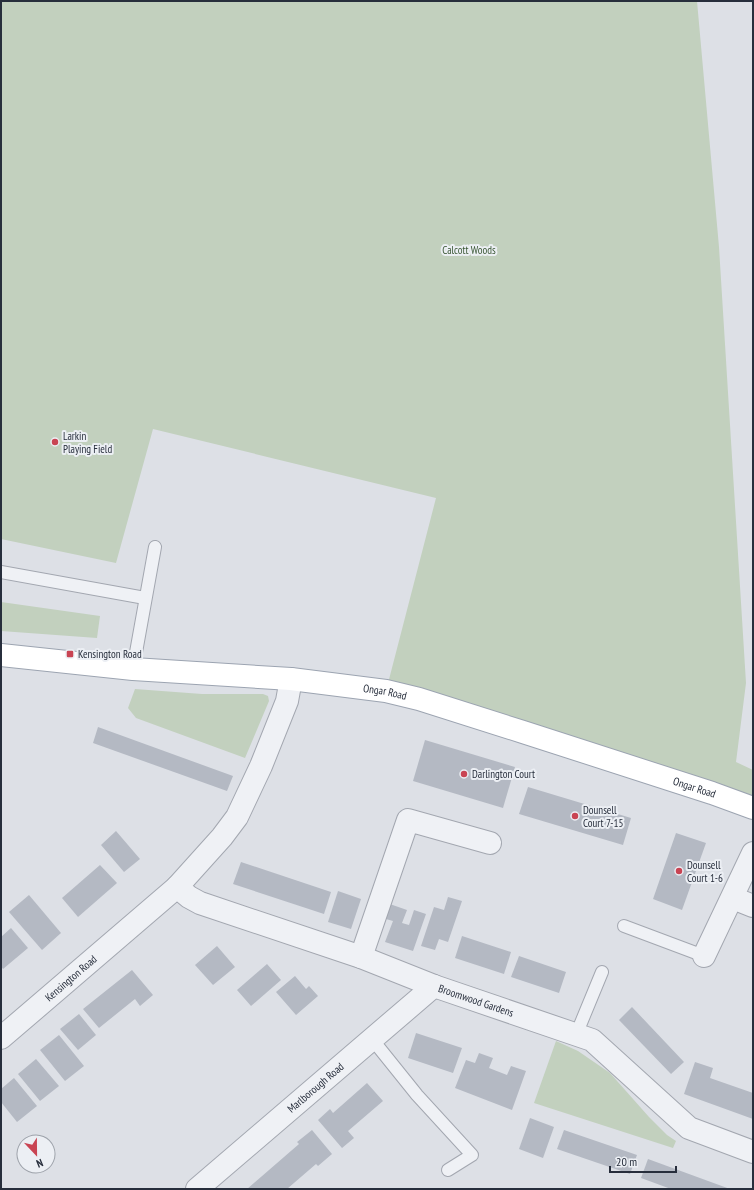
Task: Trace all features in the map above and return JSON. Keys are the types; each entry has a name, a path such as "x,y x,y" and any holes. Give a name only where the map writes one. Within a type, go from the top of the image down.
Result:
{"main road":[{"name":"Ongar Road","path":"1,655 133,669 291,679 386,692 419,699 705,790 753,808"}],"street":[{"name":"Kensington Road","path":"1,1038 177,887 222,837 237,816 261,766 287,702 291,679"},
{"path":"361,957 408,820 490,843"},
{"path":"704,956 753,853"},
{"name":"Broomwood Gardens","path":"177,887 189,897 200,903 361,957 434,986 592,1040 689,1128 753,1152"},
{"path":"732,898 753,906"},
{"name":"Marlborough Road","path":"197,1189 434,986"}],"lane":[{"path":"133,669 155,547"},
{"path":"1,572 145,598"},
{"path":"624,926 704,956"},
{"path":"576,1035 602,972"},
{"path":"372,1039 417,1096 472,1155 448,1170"}],"green space":[{"name":"Calcott Woods","path":"1,1 697,1 719,247 746,683 736,762 753,770 753,808 386,691 436,498 153,429 116,563 1,539"},
{"path":"1,602 100,616 97,638 1,631"},
{"path":"135,689 202,694 263,694 268,696 269,701 245,758 136,718 128,708"},
{"path":"556,1041 578,1051 610,1073 649,1117 667,1135 676,1141 673,1148 534,1103"}],"building":[{"path":"98,727 233,776 227,791 93,743"},
{"name":"Darlington Court","path":"425,740 515,767 503,808 413,781"},
{"name":"Dounsell Court 7-15","path":"528,787 631,818 623,845 519,814"},
{"path":"116,831 140,859 124,872 101,845"},
{"name":"Dounsell Court 1-6","path":"676,833 706,843 682,910 653,899"},
{"path":"241,862 331,892 324,914 233,884"},
{"path":"100,865 117,883 78,917 62,898"},
{"path":"338,891 361,899 351,929 328,922"},
{"path":"29,895 61,933 42,950 9,912"},
{"path":"448,897 462,901 448,942 439,939 435,950 421,946 434,907 444,910"},
{"path":"384,902 407,910 402,923 409,925 414,910 426,914 413,951 385,942 393,921 379,917"},
{"path":"11,928 28,948 3,969 1,966 1,937"},
{"path":"462,936 511,952 504,974 455,958"},
{"path":"217,946 235,967 213,985 195,965"},
{"path":"519,956 566,972 559,993 511,977"},
{"path":"267,964 281,980 251,1006 237,990"},
{"path":"132,970 153,995 140,1006 135,999 99,1028 83,1009"},
{"path":"295,976 306,989 309,986 318,996 296,1015 276,992"},
{"path":"632,1007 684,1062 671,1074 619,1020"},
{"path":"79,1014 96,1035 78,1050 60,1029"},
{"path":"416,1033 462,1048 453,1073 408,1058"},
{"path":"59,1035 84,1066 65,1081 40,1050"},
{"path":"479,1053 493,1058 489,1068 507,1075 511,1066 526,1071 512,1110 455,1088 466,1060 475,1063"},
{"path":"36,1059 59,1086 40,1101 18,1074"},
{"path":"695,1062 713,1068 710,1078 753,1093 753,1119 684,1094"},
{"path":"14,1078 37,1106 17,1122 1,1102 1,1089"},
{"path":"367,1083 383,1101 348,1131 354,1138 342,1148 318,1120 330,1109 333,1113"},
{"path":"530,1118 554,1127 543,1158 519,1149"},
{"path":"312,1130 332,1154 318,1166 316,1164 287,1189 247,1189 299,1144 297,1142"},
{"path":"564,1130 637,1155 630,1174 557,1149"},
{"path":"648,1159 730,1189 671,1189 641,1178"}],"place":[{"name":"Larkin Playing Field","path":"55,442"},
{"name":"Kensington Road","path":"70,654"},
{"name":"Darlington Court","path":"464,774"},
{"name":"Dounsell Court 7-15","path":"575,816"},
{"name":"Dounsell Court 1-6","path":"679,871"}]}
